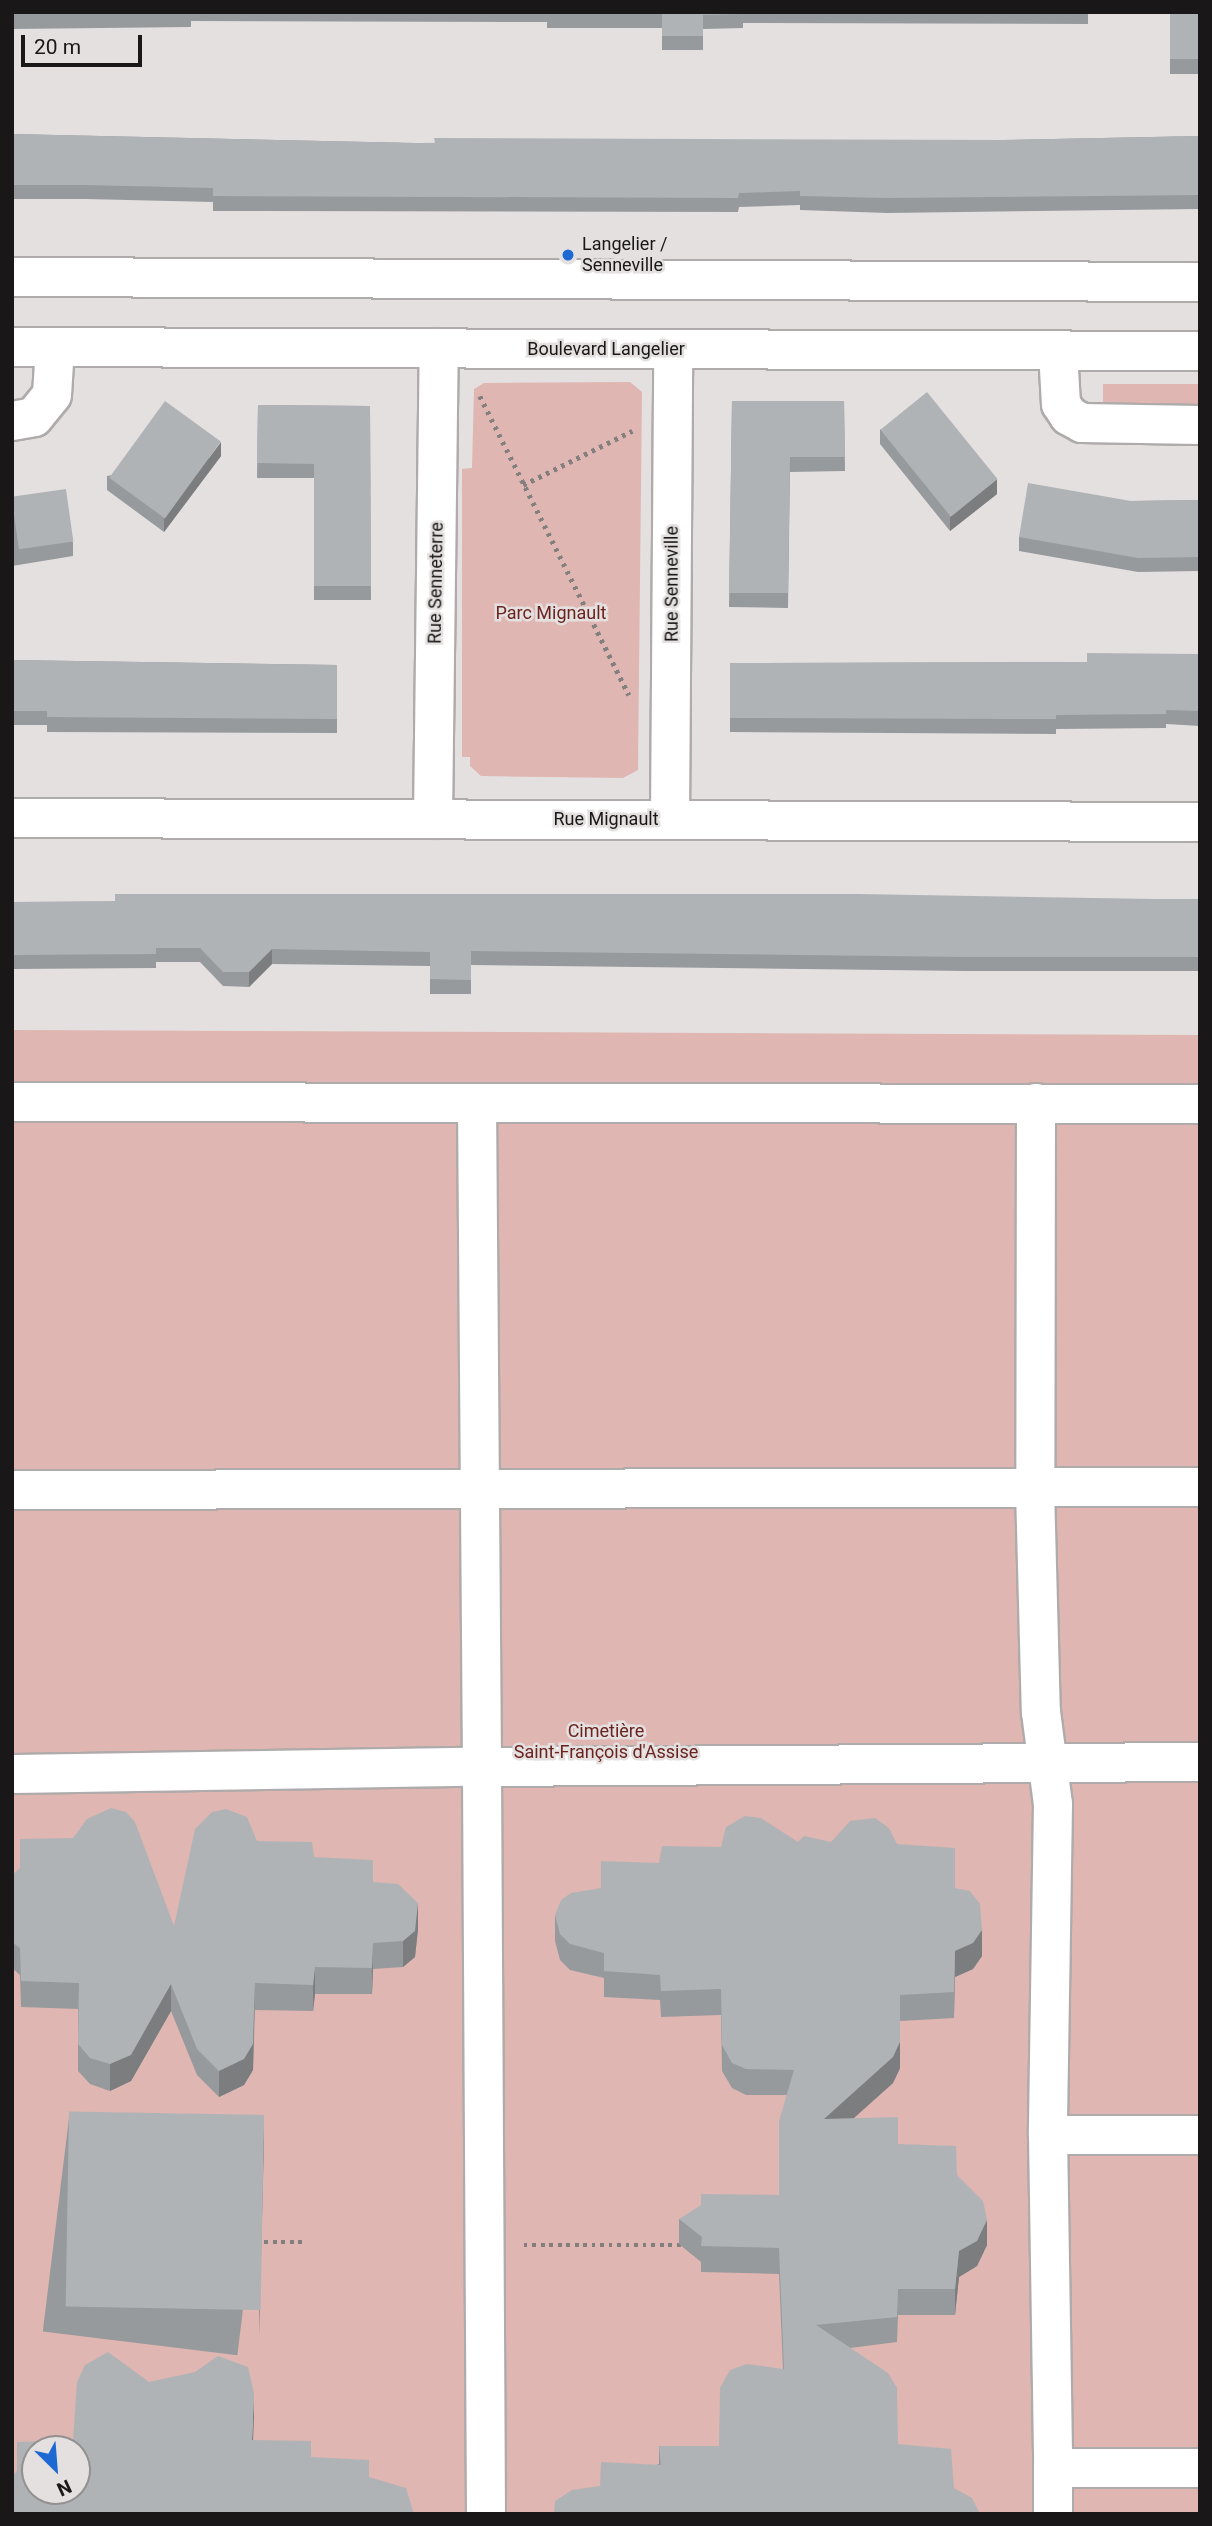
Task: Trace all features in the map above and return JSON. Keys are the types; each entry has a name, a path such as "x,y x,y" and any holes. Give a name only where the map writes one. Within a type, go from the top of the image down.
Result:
{"street":[{"path":"12,277 1200,282"},
{"name":"Boulevard Langelier","path":"12,346 1200,351"},
{"path":"12,421 34,417 51,395 55,346"},
{"name":"Rue Senneterre","path":"433,819 439,348"},
{"name":"Rue Senneville","path":"670,819 673,349"},
{"path":"1058,351 1061,404 1069,416 1082,424 1200,425"},
{"name":"Rue Mignault","path":"12,818 1200,822"},
{"path":"12,1102 1200,1104"},
{"path":"477,1103 486,2514"},
{"path":"1036,1103 1035,1489 1041,1712 1053,1804 1048,2135 1053,2514"},
{"path":"12,1490 1200,1487"},
{"path":"12,1774 482,1767 1200,1762"},
{"path":"1048,2135 1200,2135"},
{"path":"1053,2468 1200,2468"}],"path":[{"path":"473,383 632,701"},
{"path":"523,485 635,429"},
{"path":"241,2241 304,2242"},
{"path":"519,2245 695,2245"}],"green space":[{"name":"Parc Mignault","path":"630,382 642,392 638,770 623,778 481,776 470,766 470,757 462,757 462,469 472,468 474,389 484,383"},
{"path":"1103,384 1200,384 1200,404 1103,404"},
{"name":"Cimetière Saint-François d'Assise","path":"12,1030 1200,1035 1200,2514 12,2514"}],"building":[{"path":"191,12 191,13 12,14"},
{"path":"547,12 743,14 703,15 703,36 662,36 662,14"},
{"path":"1170,12 1200,12 1200,59 1170,59"},
{"path":"12,134 415,143 435,143 434,138 1003,140 1200,136 1200,195 887,198 800,196 800,191 739,193 738,198 213,196 213,188 12,185"},
{"path":"927,392 997,479 951,517 880,430"},
{"path":"165,401 221,442 165,518 109,478"},
{"path":"732,401 844,401 845,457 790,457 788,593 729,593"},
{"path":"258,405 370,406 371,586 314,586 314,464 257,463"},
{"path":"1028,483 1131,501 1200,500 1200,557 1138,558 1019,537"},
{"path":"66,489 73,541 19,549 12,497"},
{"path":"1087,653 1200,654 1200,711 1056,715 1056,719 730,718 730,663 1087,662"},
{"path":"12,660 337,665 337,719 47,717 47,711 12,711"},
{"path":"115,894 858,894 1200,899 1200,957 471,951 471,980 430,979 430,952 272,949 249,972 223,972 200,948 156,948 156,954 12,955 12,902 115,901"},
{"path":"111,1808 126,1812 135,1822 174,1926 195,1829 212,1812 226,1809 247,1817 257,1841 312,1842 314,1857 373,1860 373,1882 398,1884 418,1903 415,1931 403,1941 373,1943 372,1968 315,1967 313,1985 255,1983 253,2044 244,2059 219,2071 197,2049 171,1984 131,2055 110,2064 90,2058 78,2044 79,1983 21,1981 20,1948 12,1942 12,1875 20,1868 20,1839 73,1838 87,1819"},
{"path":"745,1816 761,1818 798,1842 804,1836 831,1842 850,1821 875,1818 889,1828 897,1844 955,1848 955,1888 970,1891 980,1904 982,1930 973,1943 955,1951 954,1992 900,1995 900,2042 893,2057 824,2119 898,2117 898,2144 956,2146 957,2175 983,2201 987,2220 977,2241 959,2251 955,2289 898,2289 897,2317 816,2325 888,2373 897,2388 898,2444 951,2449 954,2488 972,2498 980,2514 554,2514 555,2501 572,2490 600,2486 601,2462 661,2465 659,2446 719,2446 720,2388 730,2370 747,2364 784,2369 779,2248 701,2246 702,2237 679,2219 701,2205 701,2194 779,2195 779,2121 794,2070 746,2069 732,2063 722,2045 721,1989 661,1991 660,1975 604,1971 604,1953 570,1944 560,1934 555,1915 561,1900 571,1893 601,1888 601,1861 659,1863 662,1846 721,1847 726,1827"},
{"path":"69,2112 264,2115 261,2310 66,2307"},
{"path":"108,2352 149,2382 195,2372 218,2356 248,2367 254,2393 252,2440 311,2441 311,2457 369,2460 369,2477 406,2488 414,2514 12,2514 12,2476 17,2471 17,2442 21,2442 21,2505 91,2505 91,2435 73,2435 77,2382 85,2365"}],"place":[{"name":"Langelier / Senneville","path":"568,255"}]}
